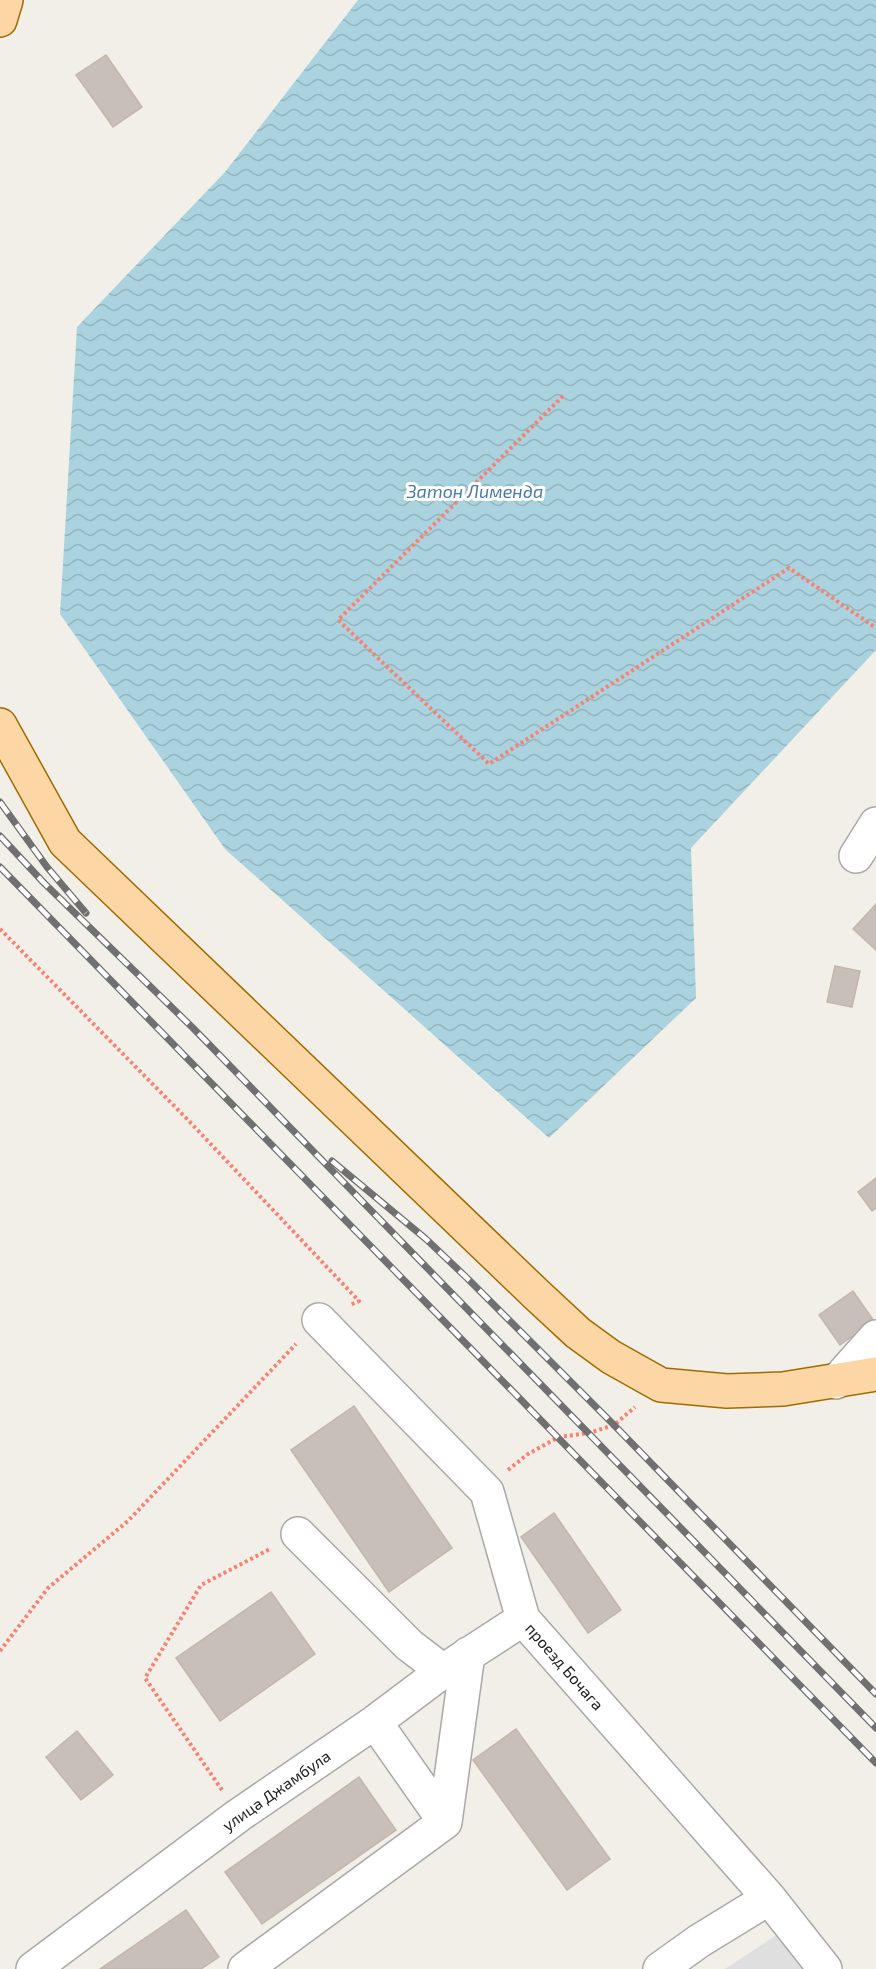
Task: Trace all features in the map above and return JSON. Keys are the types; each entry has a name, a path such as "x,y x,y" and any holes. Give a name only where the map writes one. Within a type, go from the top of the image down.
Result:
{"main road":[{"path":"0,20 6,0"},
{"path":"0,725 65,842 544,1302 611,1357 661,1385 727,1391 783,1389 876,1374"}],"street":[{"path":"856,856 876,824"},
{"name":"проезд Бочага","path":"319,1320 487,1492 523,1619 770,1898 825,1969"},
{"path":"836,1382 876,1337"},
{"path":"298,1534 409,1645 455,1663 445,1822"},
{"name":"улица Джамбула","path":"33,1969 239,1815 375,1722 455,1663 523,1619"},
{"path":"375,1722 445,1822"},
{"path":"245,1969 445,1822"},
{"path":"660,1969 699,1941 770,1898"}],"path":[{"path":"562,396 338,620 489,765 789,568 876,628"},
{"path":"0,929 180,1111 359,1301 319,1320 128,1521 48,1588 0,1650"},
{"path":"487,1492 506,1471 528,1454 559,1437 589,1433 614,1425 661,1385"},
{"path":"239,1815 145,1678 201,1585 298,1534"}],"shaded area":[{"path":"778,1934 804,1969 725,1969"}],"water":[{"name":"Затон Лименда","path":"358,0 876,0 876,650 691,848 696,998 549,1138 225,849 60,614 77,327 225,172"}],"building":[{"path":"106,55 142,107 113,127 76,75"},
{"path":"876,904 876,950 853,929"},
{"path":"835,966 860,971 852,1007 827,1002"},
{"path":"876,1178 876,1208 872,1211 858,1192"},
{"path":"853,1291 874,1321 840,1345 819,1315"},
{"path":"354,1406 452,1548 389,1592 291,1450"},
{"path":"554,1513 621,1610 588,1633 521,1537"},
{"path":"271,1592 315,1654 220,1721 176,1658"},
{"path":"516,1729 610,1859 567,1890 473,1760"},
{"path":"77,1731 113,1775 81,1800 46,1757"},
{"path":"359,1777 396,1830 262,1924 225,1872"},
{"path":"186,1910 219,1957 201,1969 100,1969"}],"railway":[{"path":"0,802 47,867 86,913"},
{"path":"0,836 44,883 193,1028 876,1728"},
{"path":"0,867 876,1763"},
{"path":"332,1161 426,1239 467,1278 876,1694"}]}
